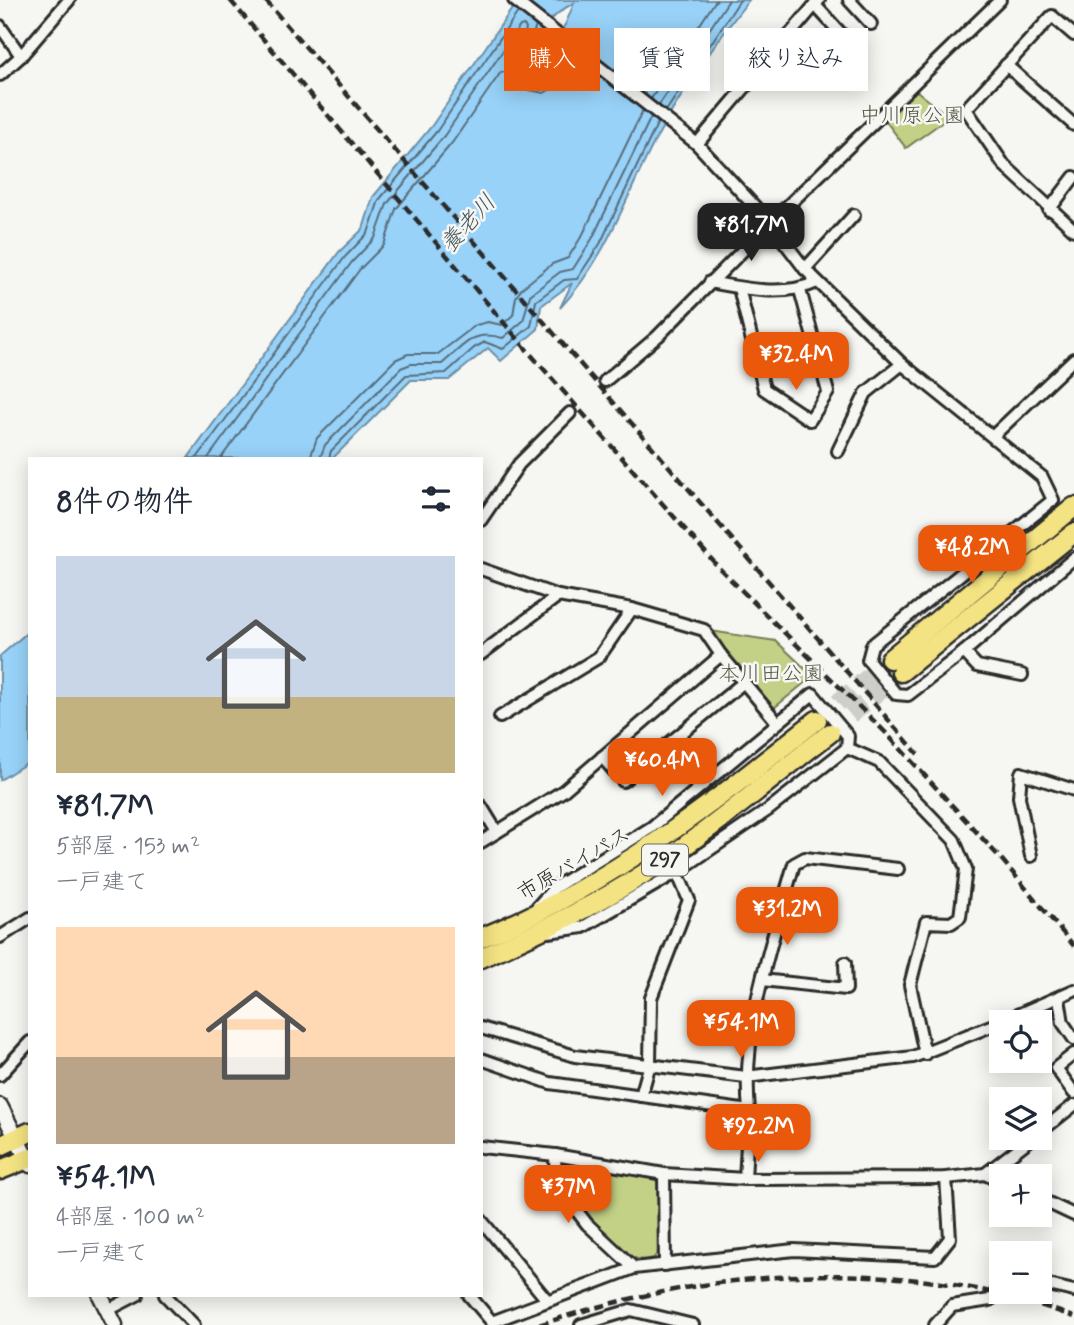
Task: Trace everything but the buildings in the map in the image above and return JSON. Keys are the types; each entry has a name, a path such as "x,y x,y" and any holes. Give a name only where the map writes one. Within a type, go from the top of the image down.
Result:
{"highway":[{"path":"1074,507 895,666 1074,533"},
{"name":"市原バイパス","path":"483,937 528,917 625,863 675,831 817,720"},
{"name":"市原バイパス","path":"483,957 536,933 630,883 681,848 830,733"},
{"path":"0,1170 28,1161"}],"street":[{"path":"0,75 21,56 69,0"},
{"path":"514,0 697,144 769,223 817,282 902,364 1042,477 1053,500 872,645 868,660 896,694 908,695 964,652 1074,558"},
{"path":"849,0 871,24"},
{"path":"605,381 658,336 769,223 1000,0"},
{"path":"697,144 817,3 837,28"},
{"path":"1074,35 1052,16 966,109 1004,165 1074,230"},
{"path":"0,26 21,56"},
{"path":"1006,65 1074,125"},
{"path":"1049,209 1074,177"},
{"path":"805,269 854,215"},
{"path":"710,282 740,288 800,290 817,282"},
{"path":"740,288 764,390 810,420 828,392 800,290"},
{"path":"993,436 1074,359"},
{"path":"838,451 866,393 902,364"},
{"path":"483,517 519,464 570,413"},
{"path":"483,570 558,596 632,609 704,630 721,656 777,722"},
{"path":"483,652 558,596"},
{"path":"500,717 599,657 632,609"},
{"path":"964,652 977,666 1022,675"},
{"path":"483,841 563,791 721,656"},
{"path":"602,757 623,781 744,682"},
{"path":"528,917 554,888 652,827 813,694 848,736 847,748 768,810 677,872 583,927 536,933"},
{"path":"847,748 879,762 954,840 966,869 960,917 951,923 926,922 910,985 925,1054"},
{"path":"1031,856 1019,797 1021,773 1074,790"},
{"path":"483,809 497,832"},
{"path":"745,1180 749,1111 746,1077 762,980 794,864 805,858 898,869"},
{"path":"641,1096 650,1064 651,998 689,900 677,872"},
{"path":"0,937 28,919"},
{"path":"762,980 846,989 845,963"},
{"path":"1030,1010 1074,990"},
{"path":"1059,998 1063,1024 1074,1039"},
{"path":"483,1029 575,1056 746,1077 925,1054 989,1027"},
{"path":"0,1075 28,1044"},
{"path":"1074,1054 1056,1068 1074,1093"},
{"path":"483,1060 550,1083 749,1111"},
{"path":"1052,1122 1074,1105"},
{"path":"0,1106 28,1159"},
{"path":"483,1147 555,1155 663,1174 745,1180 946,1178 985,1174 1016,1150"},
{"path":"555,1155 556,1184 587,1224 634,1268"},
{"path":"663,1174 665,1265"},
{"path":"985,1174 989,1176"},
{"path":"471,1297 492,1322 634,1268 794,1250 934,1256 950,1238 946,1178"},
{"path":"1052,1205 1074,1215"},
{"path":"483,1222 547,1300"},
{"path":"1052,1286 1074,1291"},
{"path":"101,1297 115,1325"},
{"path":"108,1310 133,1297"},
{"path":"167,1297 194,1325"},
{"path":"935,1325 952,1306 989,1300"},
{"path":"581,1325 631,1310 693,1325"}],"green space":[{"name":"中川原公園","path":"912,87 949,117 906,148 882,116"},
{"name":"本川田公園","path":"704,630 776,641 813,676 769,712"},
{"path":"572,1165 653,1175 658,1183 659,1250 654,1258 643,1260 632,1257 590,1218 572,1194 562,1171"}],"water":[{"name":"養老川","path":"518,0 749,0 728,28 724,28 724,33 710,53 710,28 614,28 614,91 685,91 645,160 604,247 591,268 560,308 572,283 541,306 538,329 501,361 488,348 449,380 411,380 334,457 189,457 339,252 363,229 373,197 431,127"},
{"path":"28,632 28,762 0,780 0,656"}],"tunnel":[{"path":"817,720 890,659"},
{"path":"830,733 901,672"}],"railway":[{"path":"230,0 533,357 721,570 885,732 1003,861 1074,946"},
{"path":"265,0 918,754"},
{"path":"539,1325 603,1306 669,1291 737,1281 806,1276 875,1276 943,1283 1010,1297 1074,1317"}]}
